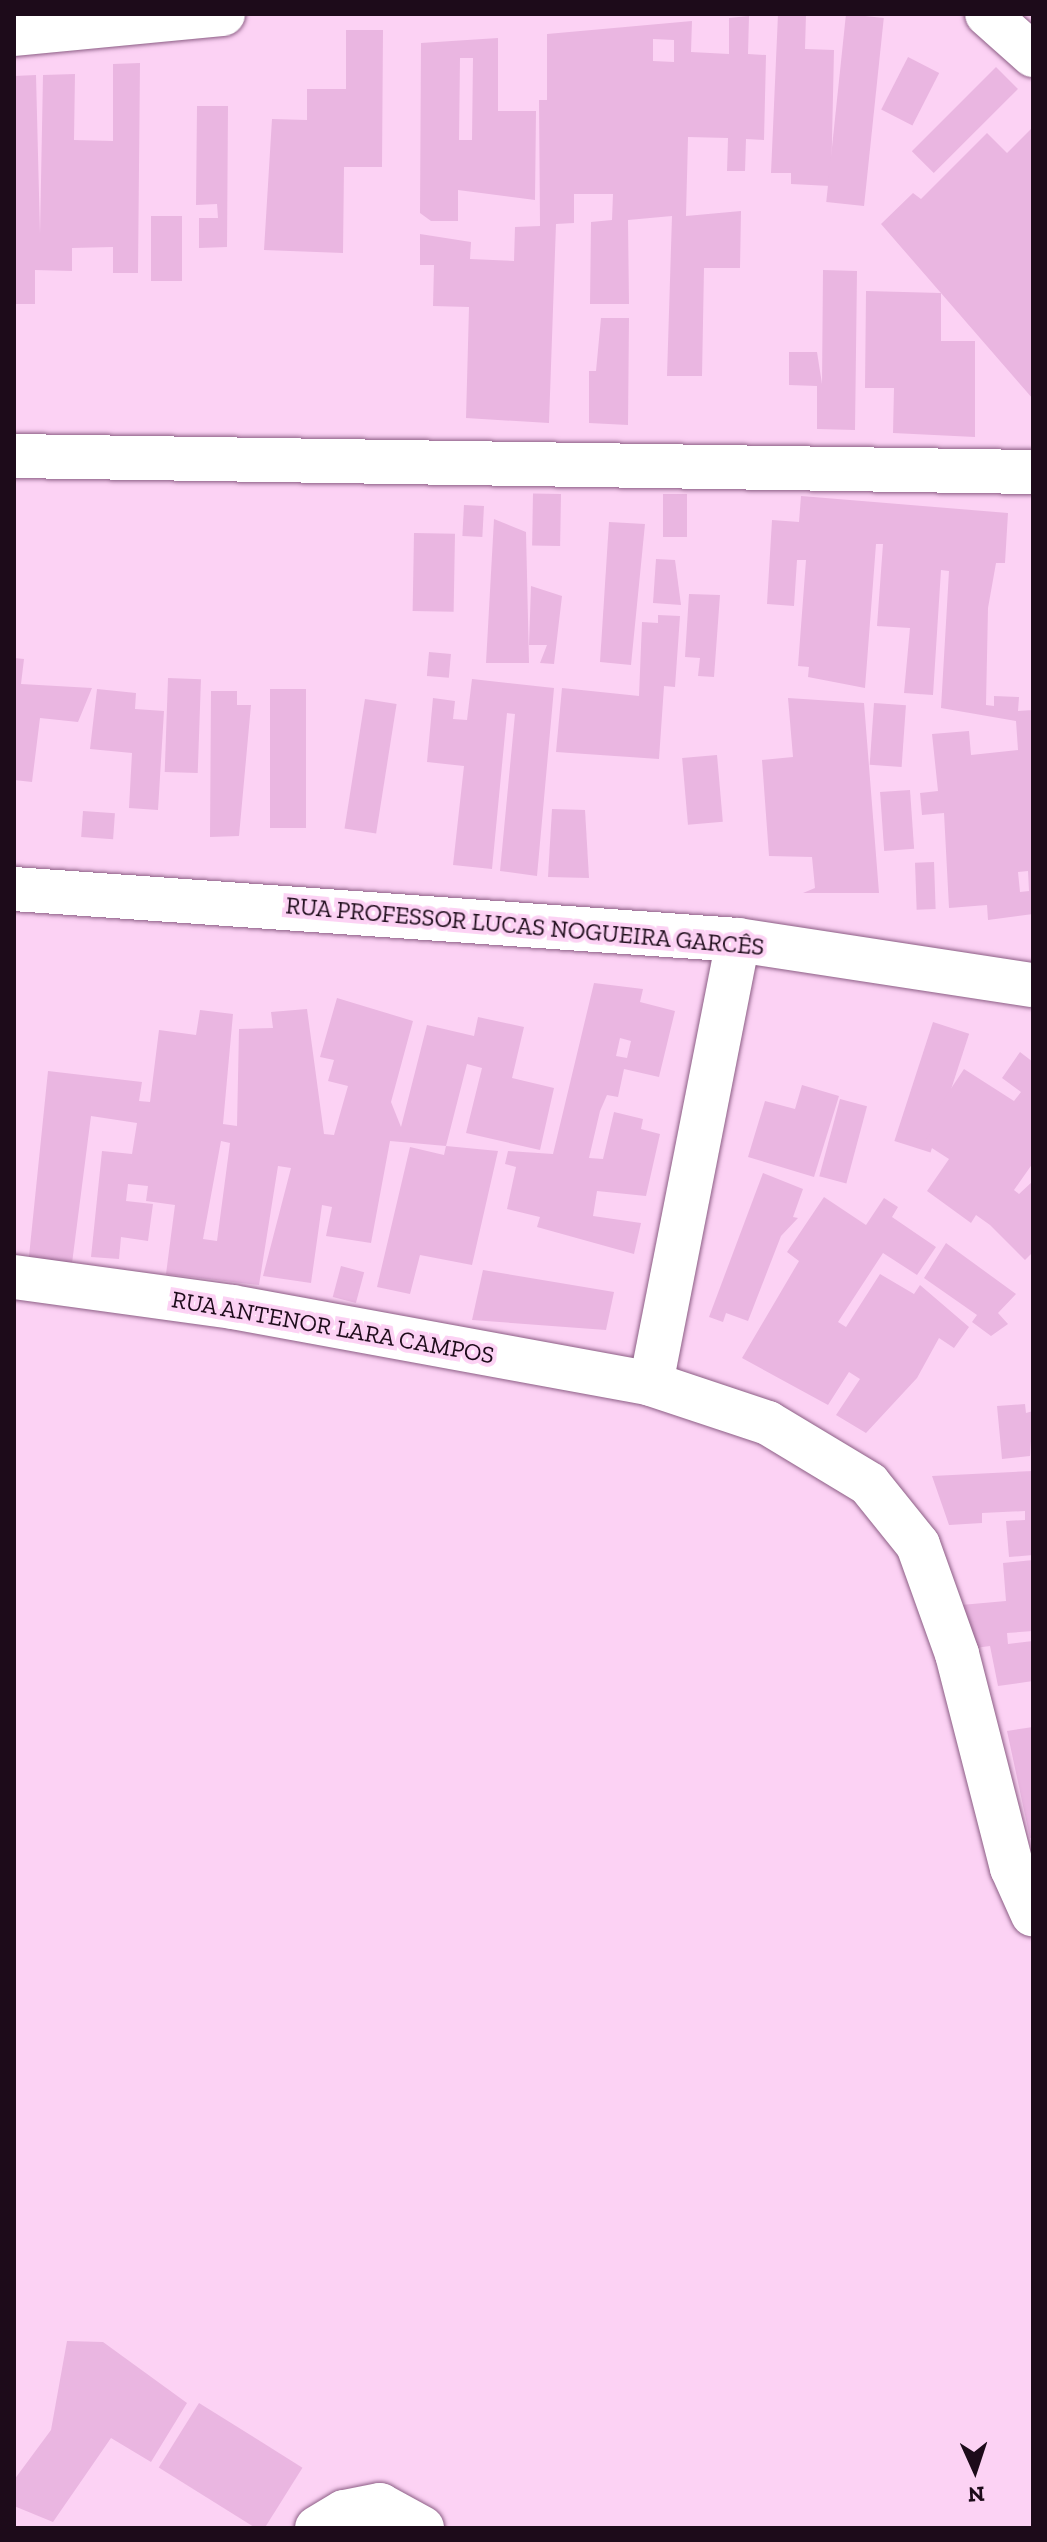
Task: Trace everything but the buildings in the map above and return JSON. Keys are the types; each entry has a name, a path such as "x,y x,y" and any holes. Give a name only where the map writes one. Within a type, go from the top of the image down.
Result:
{"street":[{"path":"14,34 223,14"},
{"path":"987,14 1033,55"},
{"path":"14,456 1033,472"},
{"name":"RUA PROFESSOR LUCAS NOGUEIRA GARCÊS","path":"14,889 738,940 1033,985"},
{"path":"651,1384 738,940"},
{"name":"RUA ANTENOR LARA CAMPOS","path":"14,1277 233,1307 651,1384 781,1431 869,1484 918,1545 957,1654 1012,1868 1033,1915"},
{"path":"317,2528 344,2512 380,2505 418,2524"}]}
